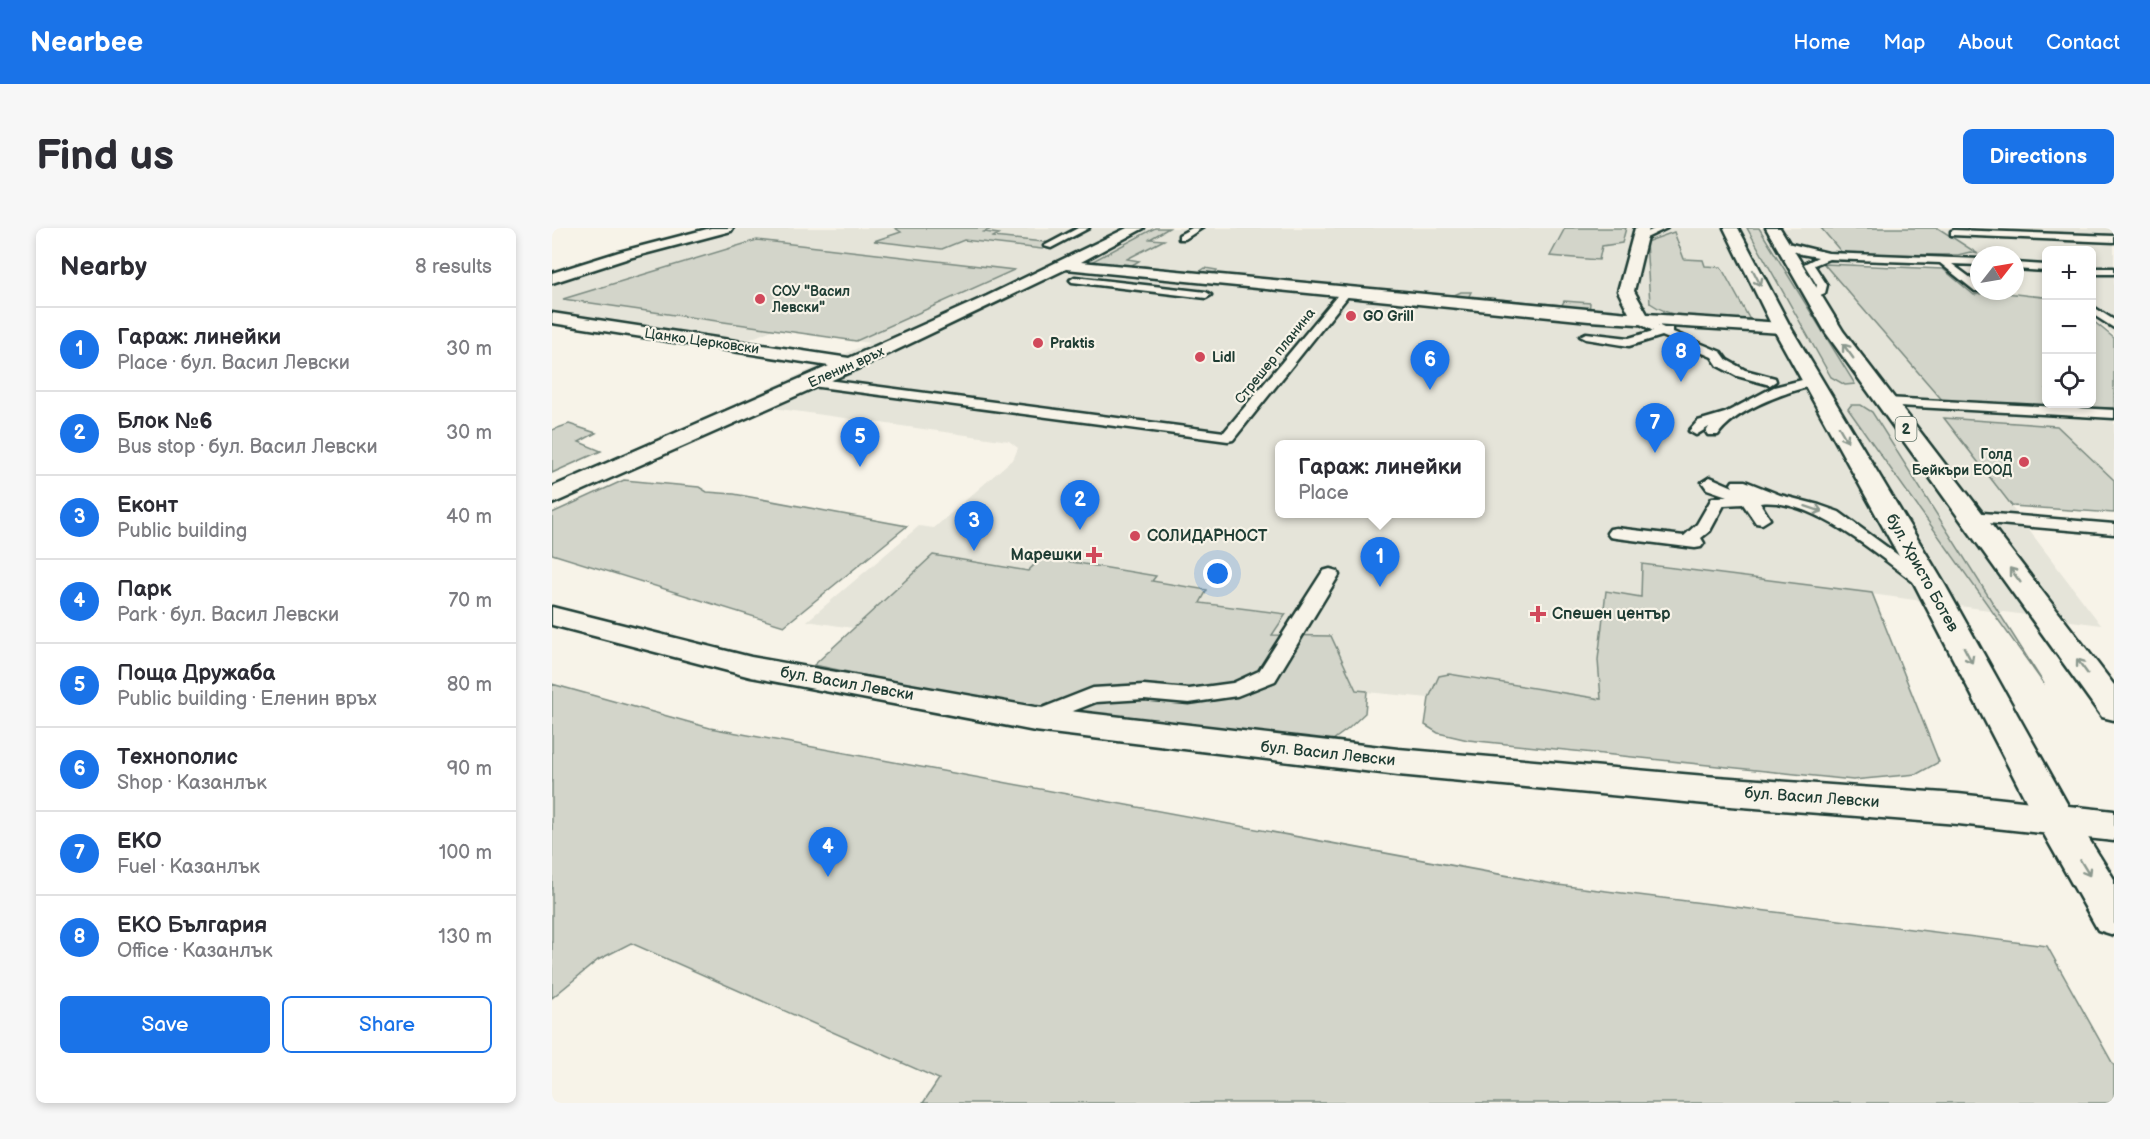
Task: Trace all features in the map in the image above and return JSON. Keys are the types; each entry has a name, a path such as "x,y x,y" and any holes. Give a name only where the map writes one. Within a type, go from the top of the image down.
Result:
{"main road":[{"path":"552,278 726,228"},
{"name":"Еленин връх","path":"552,496 852,364 1071,273 1137,228"},
{"name":"бул. Христо Ботев","path":"1731,228 1782,328 1826,386 2056,820 2114,917"},
{"path":"1641,233 1626,291 1641,320"},
{"name":"2","path":"1779,233 1835,333 2114,709"},
{"path":"597,250 630,254"},
{"path":"1218,280 1238,267"},
{"path":"1071,273 1218,280 1641,320 1782,328"},
{"path":"1425,301 1438,285"},
{"name":"Цанко Церковски","path":"552,318 852,364"},
{"path":"1826,386 1882,396"},
{"name":"бул. Васил Левски","path":"552,616 752,667 1035,719 1398,762 1958,809 2114,826"}],"lane":[{"path":"1048,246 1084,228"},
{"path":"1182,237 1198,228"},
{"path":"1641,233 1663,228"},
{"path":"1951,231 2114,239"},
{"path":"1951,231 1972,246"},
{"path":"1779,233 1804,252 1828,256 1970,262"},
{"path":"1813,295 1821,291 1822,285 1809,264 1828,256"},
{"path":"1943,261 1970,281"},
{"path":"2024,267 2042,268"},
{"path":"2096,271 2114,272"},
{"path":"1071,273 1206,295"},
{"path":"1195,294 1218,280"},
{"name":"Стрешер планина","path":"813,382 1228,437 1345,293"},
{"path":"2096,312 2114,325"},
{"path":"1641,320 1717,355 1722,363 1768,384 1826,386"},
{"path":"1586,336 1629,342 1662,331 1714,325"},
{"path":"1753,403 1768,384"},
{"path":"1713,432 1718,423 1779,390 1826,386"},
{"path":"1882,396 2114,414"},
{"path":"1696,431 1703,424 1733,414"},
{"path":"1710,482 1713,486 1814,508 1833,516 1930,585"},
{"path":"1749,493 1761,519"},
{"path":"1616,533 1695,543 1692,537 1704,527 1718,501 1749,493"},
{"path":"1971,517 2114,529"},
{"path":"1035,719 1093,695 1144,692 1189,696 1237,689 1267,676 1330,575"}],"shaded area":[{"path":"740,228 1821,228 1832,242 1857,265 1825,265 2039,408 2114,408 2114,480 2057,426 1944,418 2101,625 1642,563 1641,597 1606,592 1598,660 1601,699 1449,674 1439,676 1429,698 1356,691 1307,698 807,621 919,526 934,528 1014,458 1018,448 1009,441 737,403 869,343 774,329 741,343 552,314 552,284"},
{"path":"895,228 994,228 984,232 999,234 993,237 1054,243 1042,249 964,240 942,249 874,241 901,232"},
{"path":"1155,228 1169,228 1150,239 1164,240 1127,259 1139,261 1132,265 1199,272 1205,268 1217,270 1216,272 1205,275 1091,262"},
{"path":"1565,228 1626,228 1622,243 1602,246 1599,260 1550,256"},
{"path":"1747,228 1759,228 1855,384 1845,385 1831,377"},
{"path":"1821,228 1938,228 1970,249 1970,252 1958,255 1843,254"},
{"path":"1939,228 2114,228 2114,335 2096,321 2096,246 2042,246 2042,297 2024,296 2024,246 1970,246 1970,249"},
{"path":"1674,232 1684,259 1703,260 1705,266 1721,267 1750,320 1743,322 1683,317 1671,314 1650,303 1646,242"},
{"path":"757,240 1014,270 856,341 563,299"},
{"path":"1970,251 1970,264 1958,255"},
{"path":"1824,264 1943,269 1970,292 1970,300 2024,300 2024,295 2042,297 2042,408 1944,402"},
{"path":"1461,292 1471,292 1469,296 1562,305 1564,301 1590,303 1589,312 1452,296"},
{"path":"2096,323 2114,338 2114,408 2096,408"},
{"path":"1851,405 1861,405 1872,412 2044,684 1848,409"},
{"path":"1944,418 2057,426 2114,480 2114,513 2012,506"},
{"path":"569,424 596,433 579,442 601,451 552,473 552,430"},
{"path":"624,480 699,487 707,492 734,494 907,526 784,626 552,554 552,513"},
{"path":"933,555 1028,571 1042,557 1156,576 1152,581 1207,590 1200,603 1286,614 1272,635 1331,636 1356,690 1367,691 1365,713 1322,748 1043,712 814,665"},
{"path":"1642,564 1872,593 1939,762 1917,774 1853,780 1468,740 1438,733 1425,725 1429,698 1439,676 1449,674 1601,699 1598,660 1606,591 1641,597"},
{"path":"552,684 710,728 1558,885 2047,946 2114,1066 2114,1103 923,1103 939,1079 631,943 598,960 552,998"}],"place":[{"name":"СОУ \"Васил Левски\"","path":"760,299"},
{"name":"GO Grill","path":"1351,316"},
{"name":"Praktis","path":"1038,343"},
{"name":"Lidl","path":"1200,357"},
{"name":"ЕКО България","path":"1681,382"},
{"name":"Технополис","path":"1430,390"},
{"name":"EKO","path":"1655,453"},
{"name":"Голд Бейкъри ЕООД","path":"2024,462"},
{"name":"Поща Дружаба","path":"860,467"},
{"name":"Блок №6","path":"1080,530"},
{"name":"СОЛИДАРНОСТ","path":"1135,536"},
{"name":"Еконт","path":"974,551"},
{"name":"Марешки","path":"1094,555"},
{"name":"Гараж: линейки","path":"1380,587"},
{"name":"Спешен център","path":"1538,614"},
{"name":"Парк","path":"828,877"}]}
